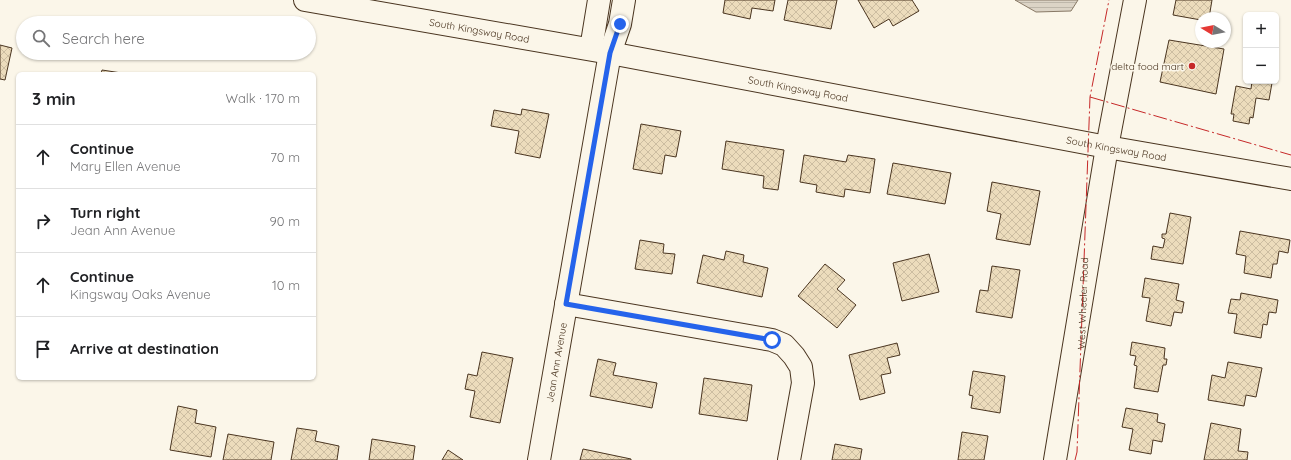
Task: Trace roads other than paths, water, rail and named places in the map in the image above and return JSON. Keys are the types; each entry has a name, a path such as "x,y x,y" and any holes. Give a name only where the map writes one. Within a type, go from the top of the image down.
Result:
{"street":[{"name":"South Kingsway Road","path":"305,0 601,51 1108,147 1291,179"},
{"path":"599,0 601,51"},
{"path":"601,51 620,24 624,0"},
{"name":"West Wheeler Road","path":"1055,460 1108,147 1135,0"},
{"name":"Jean Ann Avenue","path":"539,460 566,304 601,51"},
{"path":"566,304 772,340 784,345 801,367 803,383 789,460"}],"place":[{"name":"delta food mart","path":"1192,66"}]}
